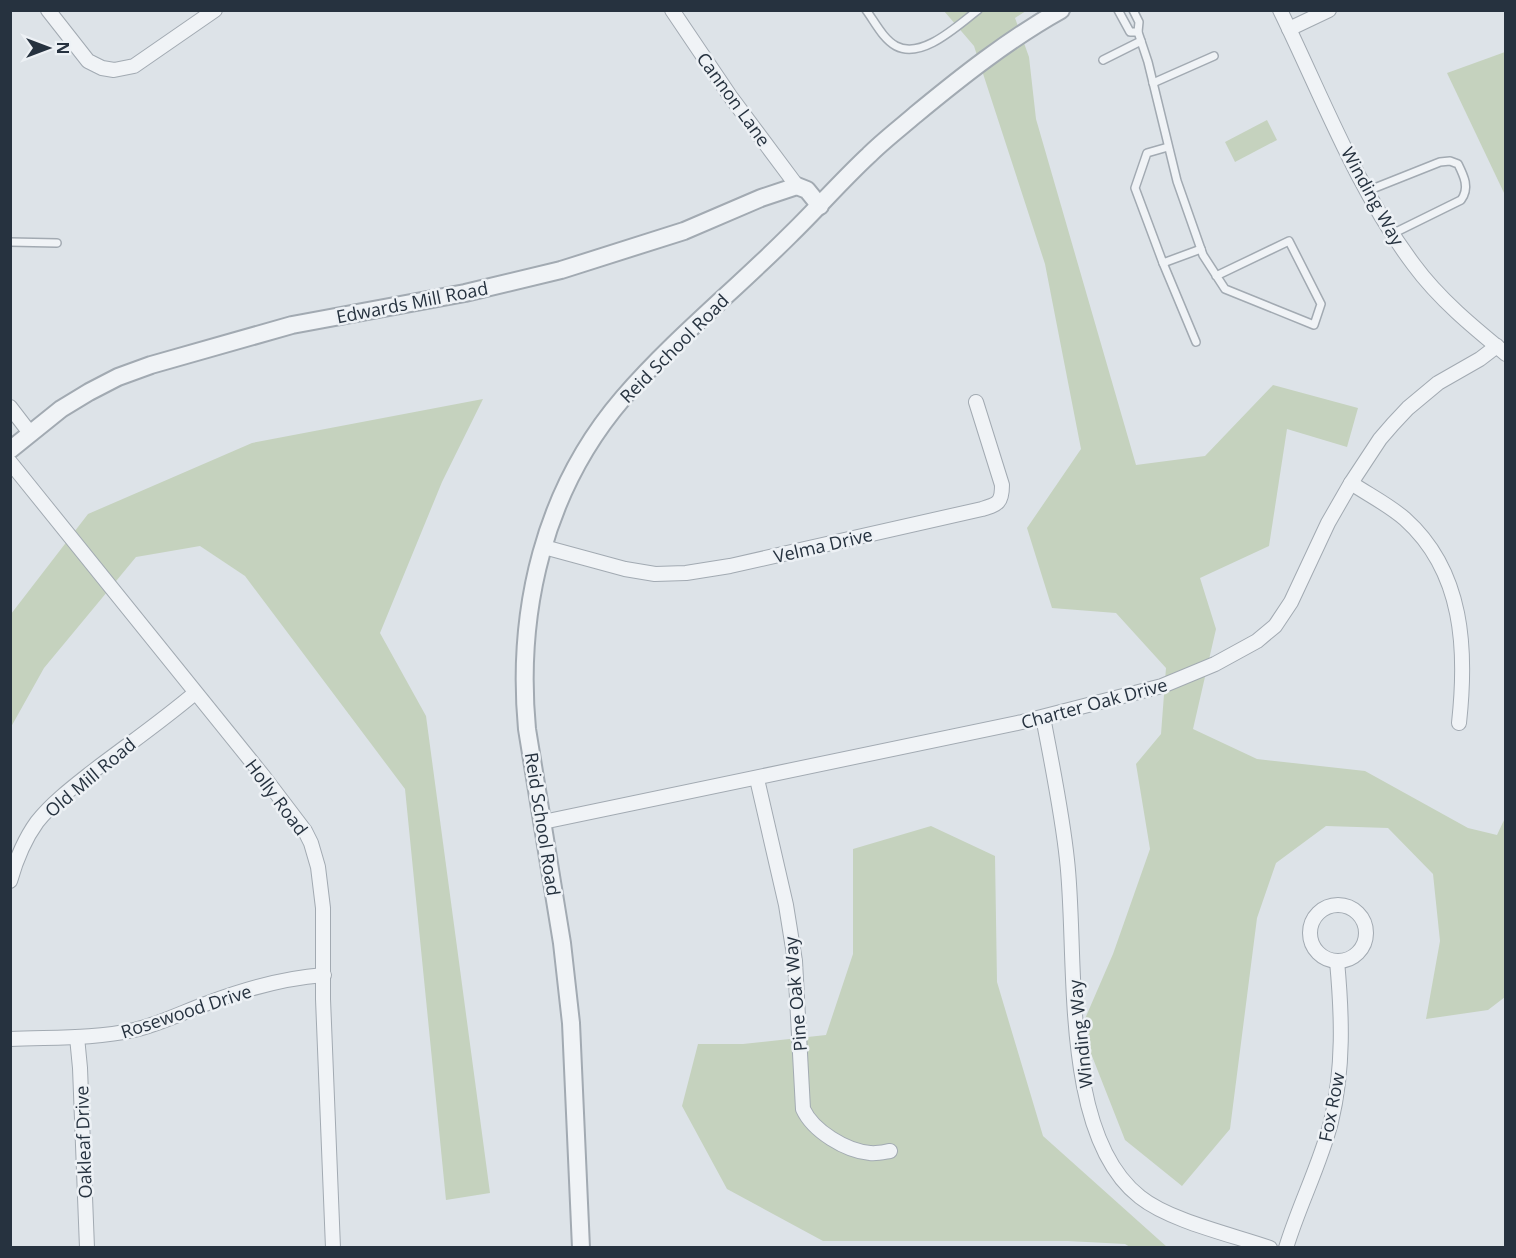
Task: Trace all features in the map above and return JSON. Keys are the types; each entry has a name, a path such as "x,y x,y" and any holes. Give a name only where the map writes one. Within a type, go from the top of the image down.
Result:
{"street":[{"path":"48,10 88,61 102,68 114,70 134,66 215,10"},
{"name":"Cannon Lane","path":"672,10 730,96 797,186"},
{"name":"Reid School Road","path":"581,1248 571,1023 562,942 527,729 524,669 529,603 553,517 575,470 596,435 622,399 657,361 820,206 870,154 945,90 1004,46 1061,10"},
{"name":"Winding Way","path":"1280,10 1366,192 1392,234 1433,287 1501,350"},
{"path":"1289,29 1329,10"},
{"path":"797,186 807,190 820,206"},
{"name":"Edwards Mill Road","path":"10,450 61,409 88,392 118,377 151,365 292,325 465,293 561,270 684,231 761,198 797,186"},
{"name":"Charter Oak Drive","path":"543,822 757,779 1042,717 1162,686 1215,664 1257,642 1275,626 1286,610 1328,523 1351,483 1380,439 1408,408 1438,383 1501,350"},
{"name":"Velma Drive","path":"544,548 625,570 655,574 686,573 730,566 982,509 999,502 1002,497 1002,485 976,402"},
{"path":"10,407 30,433"},
{"name":"Holly Road","path":"10,462 264,777 305,831 311,843 318,867 323,908 333,1248"},
{"path":"1351,483 1409,523 1425,541 1442,570 1457,609 1462,639 1463,686 1459,723"},
{"name":"Old Mill Road","path":"10,881 23,845 47,811 69,790 195,693"},
{"name":"Winding Way","path":"1042,717 1059,799 1067,861 1079,1062 1089,1109 1106,1154 1125,1184 1154,1207 1182,1219 1270,1248"},
{"name":"Pine Oak Way","path":"757,779 786,905 795,961 804,1109 807,1117 819,1129 852,1148 870,1153 890,1151"},
{"path":"1339,905 1353,909 1359,914 1366,934 1358,953 1345,960 1337,961 1324,957 1318,952 1310,932 1311,925 1319,912 1339,905"},
{"name":"Fox Row","path":"1286,1248 1323,1147 1335,1102 1342,1034 1337,961"},
{"name":"Rosewood Drive","path":"10,1039 110,1035 135,1030 268,984 293,978 324,975"},
{"name":"Oakleaf Drive","path":"77,1037 81,1068 87,1248"}],"lane":[{"path":"866,10 883,34 897,47 918,50 939,39 978,10"},
{"path":"1118,10 1130,32 1138,33"},
{"path":"1133,10 1139,22 1138,33 1177,181 1201,249 1216,276 1225,289 1314,325 1321,304 1289,241 1216,276"},
{"path":"1103,60 1141,41"},
{"path":"1153,83 1214,56"},
{"path":"1168,147 1147,153 1135,188 1196,342"},
{"path":"1366,192 1440,162 1450,161 1458,164 1466,181 1465,194 1461,200 1392,234"},
{"path":"10,242 57,243"},
{"path":"1163,263 1201,249"}],"green space":[{"path":"944,11 1026,11 1015,18 1029,57 1036,119 1136,465 1205,456 1273,385 1358,408 1347,447 1287,429 1269,546 1200,578 1216,629 1193,729 1257,759 1365,771 1468,828 1497,835 1505,818 1505,997 1488,1010 1426,1019 1440,941 1433,874 1388,828 1326,826 1276,863 1257,918 1230,1129 1182,1186 1125,1140 1081,1028 1113,954 1150,849 1136,764 1161,734 1166,668 1116,613 1052,608 1027,528 1081,449 1045,264 974,46"},
{"path":"1506,52 1505,195 1447,73"},
{"path":"1267,120 1277,140 1235,162 1225,142"},
{"path":"483,399 442,482 380,633 426,716 490,1193 446,1200 405,789 245,576 200,546 136,557 44,668 11,727 11,614 88,514 252,443"},
{"path":"931,826 995,856 997,982 1043,1136 1167,1247 1130,1247 1125,1244 1068,1241 823,1241 727,1189 682,1106 698,1044 743,1044 826,1035 853,954 853,849"}]}
